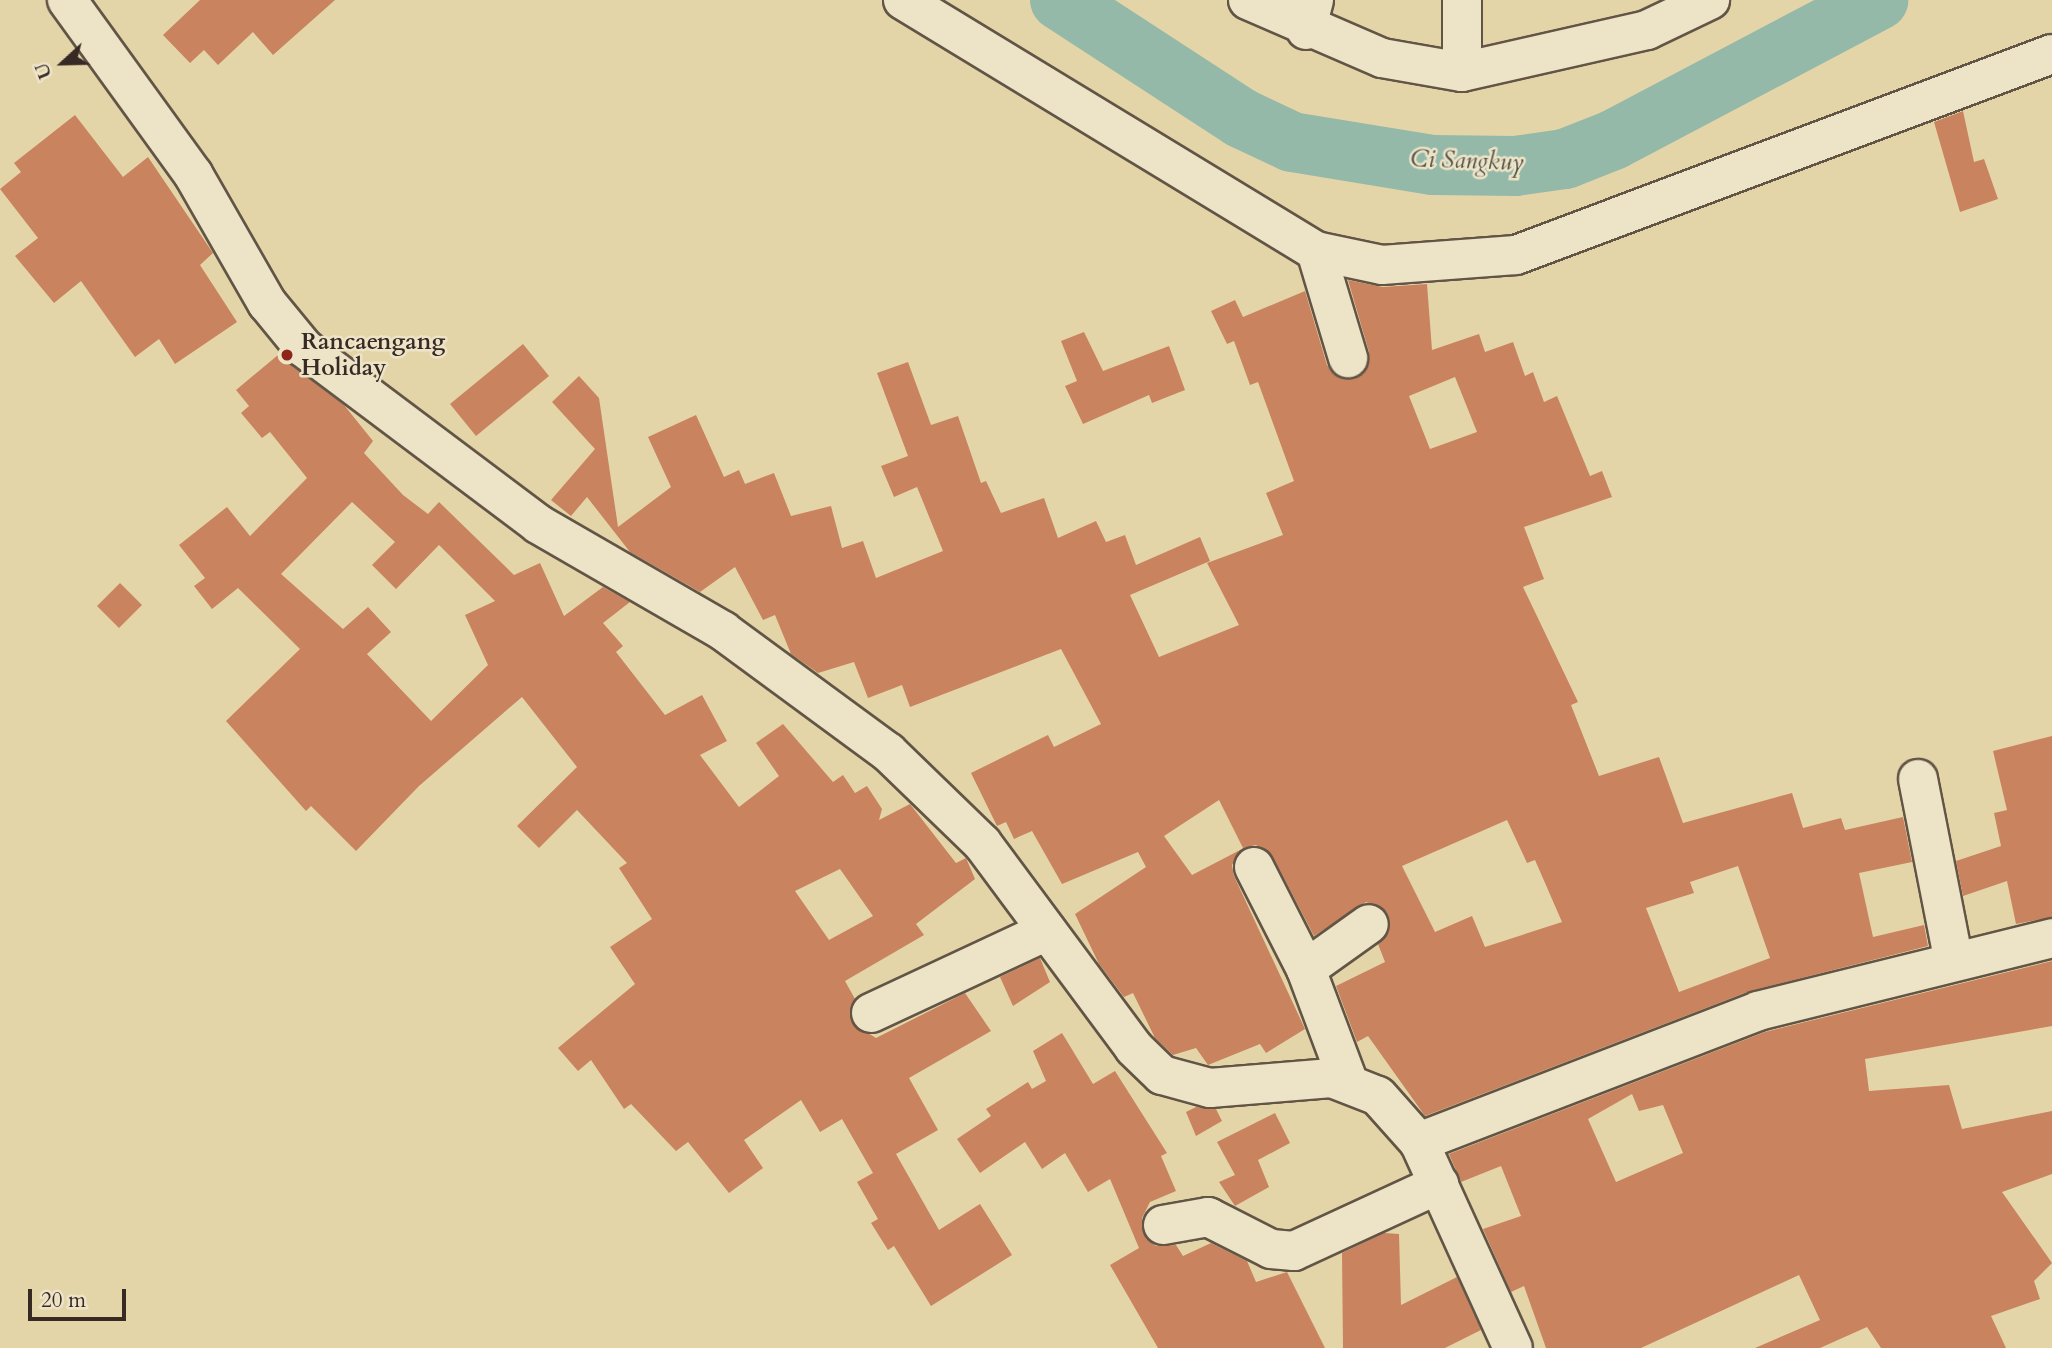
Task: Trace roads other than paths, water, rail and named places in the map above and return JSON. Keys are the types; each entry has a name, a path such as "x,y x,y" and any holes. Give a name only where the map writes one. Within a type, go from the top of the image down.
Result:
{"street":[{"path":"67,0 193,174 267,303 304,348 538,524 723,631 888,752 952,809 1134,1048 1162,1075 1210,1088 1348,1081 1378,1096 1419,1142 1513,1348"},
{"path":"902,0 1316,251 1382,265 1516,255 2052,54"},
{"path":"1248,0 1310,15 1382,58 1462,72 1643,15 1710,0"},
{"path":"1462,0 1462,72"},
{"path":"1316,251 1348,358"},
{"path":"1918,779 1953,958"},
{"path":"1254,867 1306,969 1348,1081"},
{"path":"1306,969 1369,923"},
{"path":"871,1013 1047,931"},
{"path":"1419,1142 1758,1010 1953,958 2052,938"},
{"path":"1163,1225 1209,1217 1271,1249 1294,1251 1439,1184"}],"waterway":[{"name":"Ci Sangkuy","path":"1060,0 1241,118 1292,142 1433,165 1515,166 1565,159 1613,140 1878,0"}],"place":[{"name":"Rancaengang Holiday","path":"287,355"}]}
